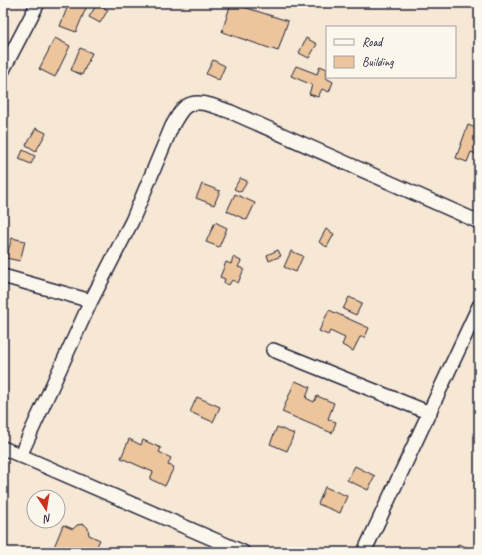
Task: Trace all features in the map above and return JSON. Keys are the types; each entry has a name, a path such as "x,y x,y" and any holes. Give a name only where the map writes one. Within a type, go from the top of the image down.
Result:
{"street":[{"path":"3,70 38,3"},
{"path":"20,456 91,301 132,221 172,126 178,115 186,106 197,103 209,104 231,112 479,222"},
{"path":"3,276 91,301"},
{"path":"364,552 479,306"},
{"path":"273,350 430,413"},
{"path":"3,448 243,552"}],"building":[{"path":"69,3 88,3 76,32 60,26"},
{"path":"231,3 288,21 278,51 222,32"},
{"path":"97,4 108,10 100,23 89,17"},
{"path":"55,38 70,46 55,77 39,69"},
{"path":"306,38 317,44 309,58 299,53"},
{"path":"80,48 92,53 82,75 71,70"},
{"path":"213,60 225,66 219,80 206,74"},
{"path":"296,66 317,74 320,66 326,69 326,78 333,82 329,92 322,89 318,97 309,94 312,85 291,76"},
{"path":"468,125 478,129 476,135 479,136 479,155 471,152 467,162 456,158"},
{"path":"36,128 46,133 36,151 26,145"},
{"path":"23,150 35,156 31,164 19,159"},
{"path":"240,178 247,181 241,192 234,189"},
{"path":"202,184 220,191 214,205 196,198"},
{"path":"235,194 255,203 247,220 227,211"},
{"path":"215,222 227,228 219,247 206,242"},
{"path":"326,229 334,234 327,247 319,242"},
{"path":"12,238 25,241 20,261 6,258"},
{"path":"278,250 281,256 269,261 267,255"},
{"path":"291,251 303,256 296,272 284,267"},
{"path":"233,257 241,261 238,267 244,269 238,283 232,280 229,285 224,283 225,279 220,277 226,262 231,264"},
{"path":"349,297 362,303 356,315 343,309"},
{"path":"329,310 369,328 365,337 360,337 353,351 342,345 345,338 330,331 328,335 319,331"},
{"path":"295,381 310,387 306,398 314,402 317,396 334,403 328,419 336,422 332,433 282,412"},
{"path":"197,397 220,407 213,422 190,412"},
{"path":"277,427 294,434 287,451 270,444"},
{"path":"129,439 141,445 143,440 161,448 159,452 171,458 168,465 174,467 165,486 150,479 153,472 121,458"},
{"path":"355,466 375,476 368,490 347,480"},
{"path":"325,487 347,496 340,513 318,504"},
{"path":"84,524 88,528 89,535 100,540 94,552 75,552 66,549 65,552 52,552 61,529 66,529 66,526 73,529 77,525"},
{"path":"458,544 477,551 477,552 455,552"}]}
